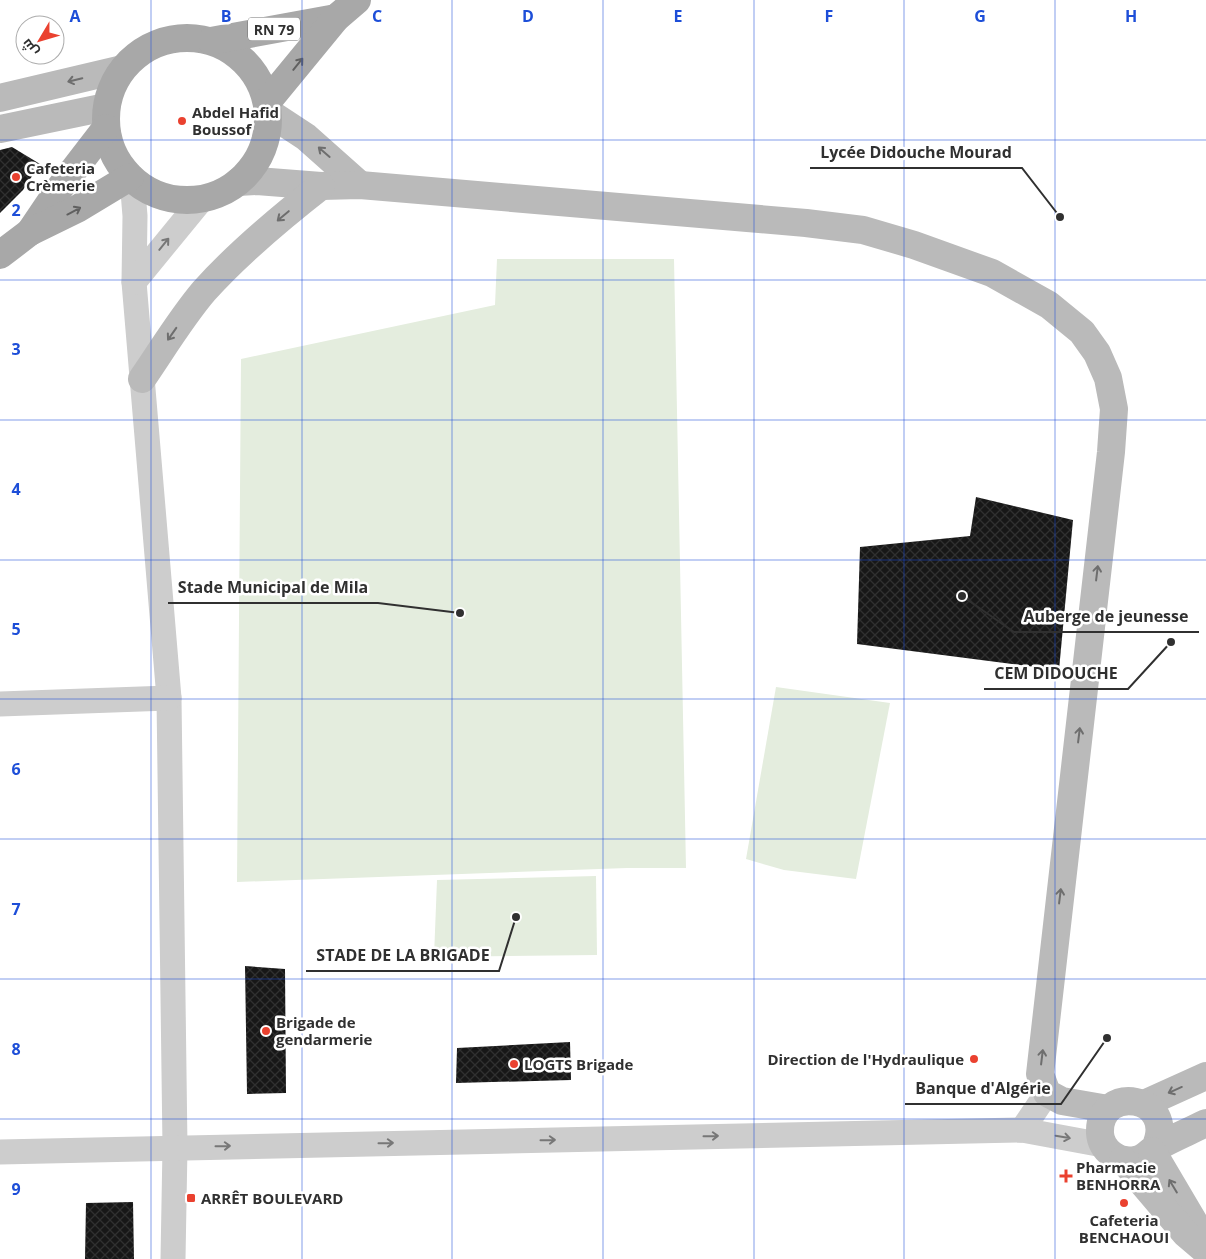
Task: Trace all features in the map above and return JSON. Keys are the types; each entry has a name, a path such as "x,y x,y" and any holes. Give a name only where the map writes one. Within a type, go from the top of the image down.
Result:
{"main road":[{"path":"268,107 336,18 357,0"},
{"name":"RN 79","path":"211,41 336,18"},
{"path":"30,232 106,118 112,87 122,69 140,52 162,41 186,37 211,41 237,54 256,75 268,107 267,132 262,151 252,168 238,182 221,193 202,199 183,200 165,196 148,190 131,178 114,155 106,118"},
{"path":"0,98 122,69"},
{"path":"268,107 306,137 360,185"},
{"path":"0,129 106,118"},
{"path":"0,255 30,232 77,209 131,178"},
{"path":"238,182 257,181 321,186 360,185 863,230 914,245 992,273 1049,305 1082,332 1097,353 1108,378 1114,409 1111,452 1040,1074 1047,1094 1062,1100 1108,1110"},
{"path":"142,379 204,292 244,250 321,186"},
{"path":"1144,1104 1206,1076"},
{"path":"1154,1149 1159,1139 1160,1129 1158,1119 1152,1110 1144,1104 1135,1101 1125,1101 1116,1104 1108,1110 1100,1126 1100,1136 1185,1233 1206,1251"},
{"path":"1113,1152 1134,1161 1206,1123"},
{"path":"1154,1149 1206,1243"}],"street":[{"path":"131,178 134,216 134,282 169,698 175,1147 173,1259"},
{"path":"134,282 202,199"},
{"path":"0,704 169,698"},
{"path":"1022,1130 1047,1094"},
{"path":"0,1152 1022,1130 1113,1152"}],"green space":[{"path":"497,259 674,259 686,868 627,868 237,882 241,359 495,305"},
{"path":"776,687 890,703 856,879 784,870 746,859"},
{"path":"596,876 597,955 434,957 437,880"}],"building":[{"name":"Cafeteria Crèmerie","path":"12,147 40,164 23,190 0,213 0,150"},
{"path":"976,497 1073,520 1059,670 857,644 860,547 970,536"},
{"name":"Brigade de gendarmerie","path":"245,966 285,969 286,1093 247,1094"},
{"name":"LOGTS Brigade","path":"570,1042 571,1080 456,1083 457,1048"},
{"path":"133,1202 134,1259 85,1259 86,1203"}],"place":[{"name":"Abdel Hafid Boussof","path":"182,121"},
{"name":"Cafeteria Crèmerie","path":"16,177"},
{"name":"Lycée Didouche Mourad","path":"1060,217"},
{"name":"Auberge de jeunesse","path":"962,596"},
{"name":"Stade Municipal de Mila","path":"460,613"},
{"name":"CEM DIDOUCHE","path":"1171,642"},
{"name":"STADE DE LA BRIGADE","path":"516,917"},
{"name":"Brigade de gendarmerie","path":"266,1031"},
{"name":"Banque d'Algérie","path":"1107,1038"},
{"name":"Direction de l'Hydraulique","path":"974,1059"},
{"name":"LOGTS Brigade","path":"514,1064"},
{"name":"Pharmacie BENHORRA","path":"1066,1176"},
{"name":"ARRÊT BOULEVARD","path":"191,1198"},
{"name":"Cafeteria BENCHAOUI","path":"1124,1203"}]}
